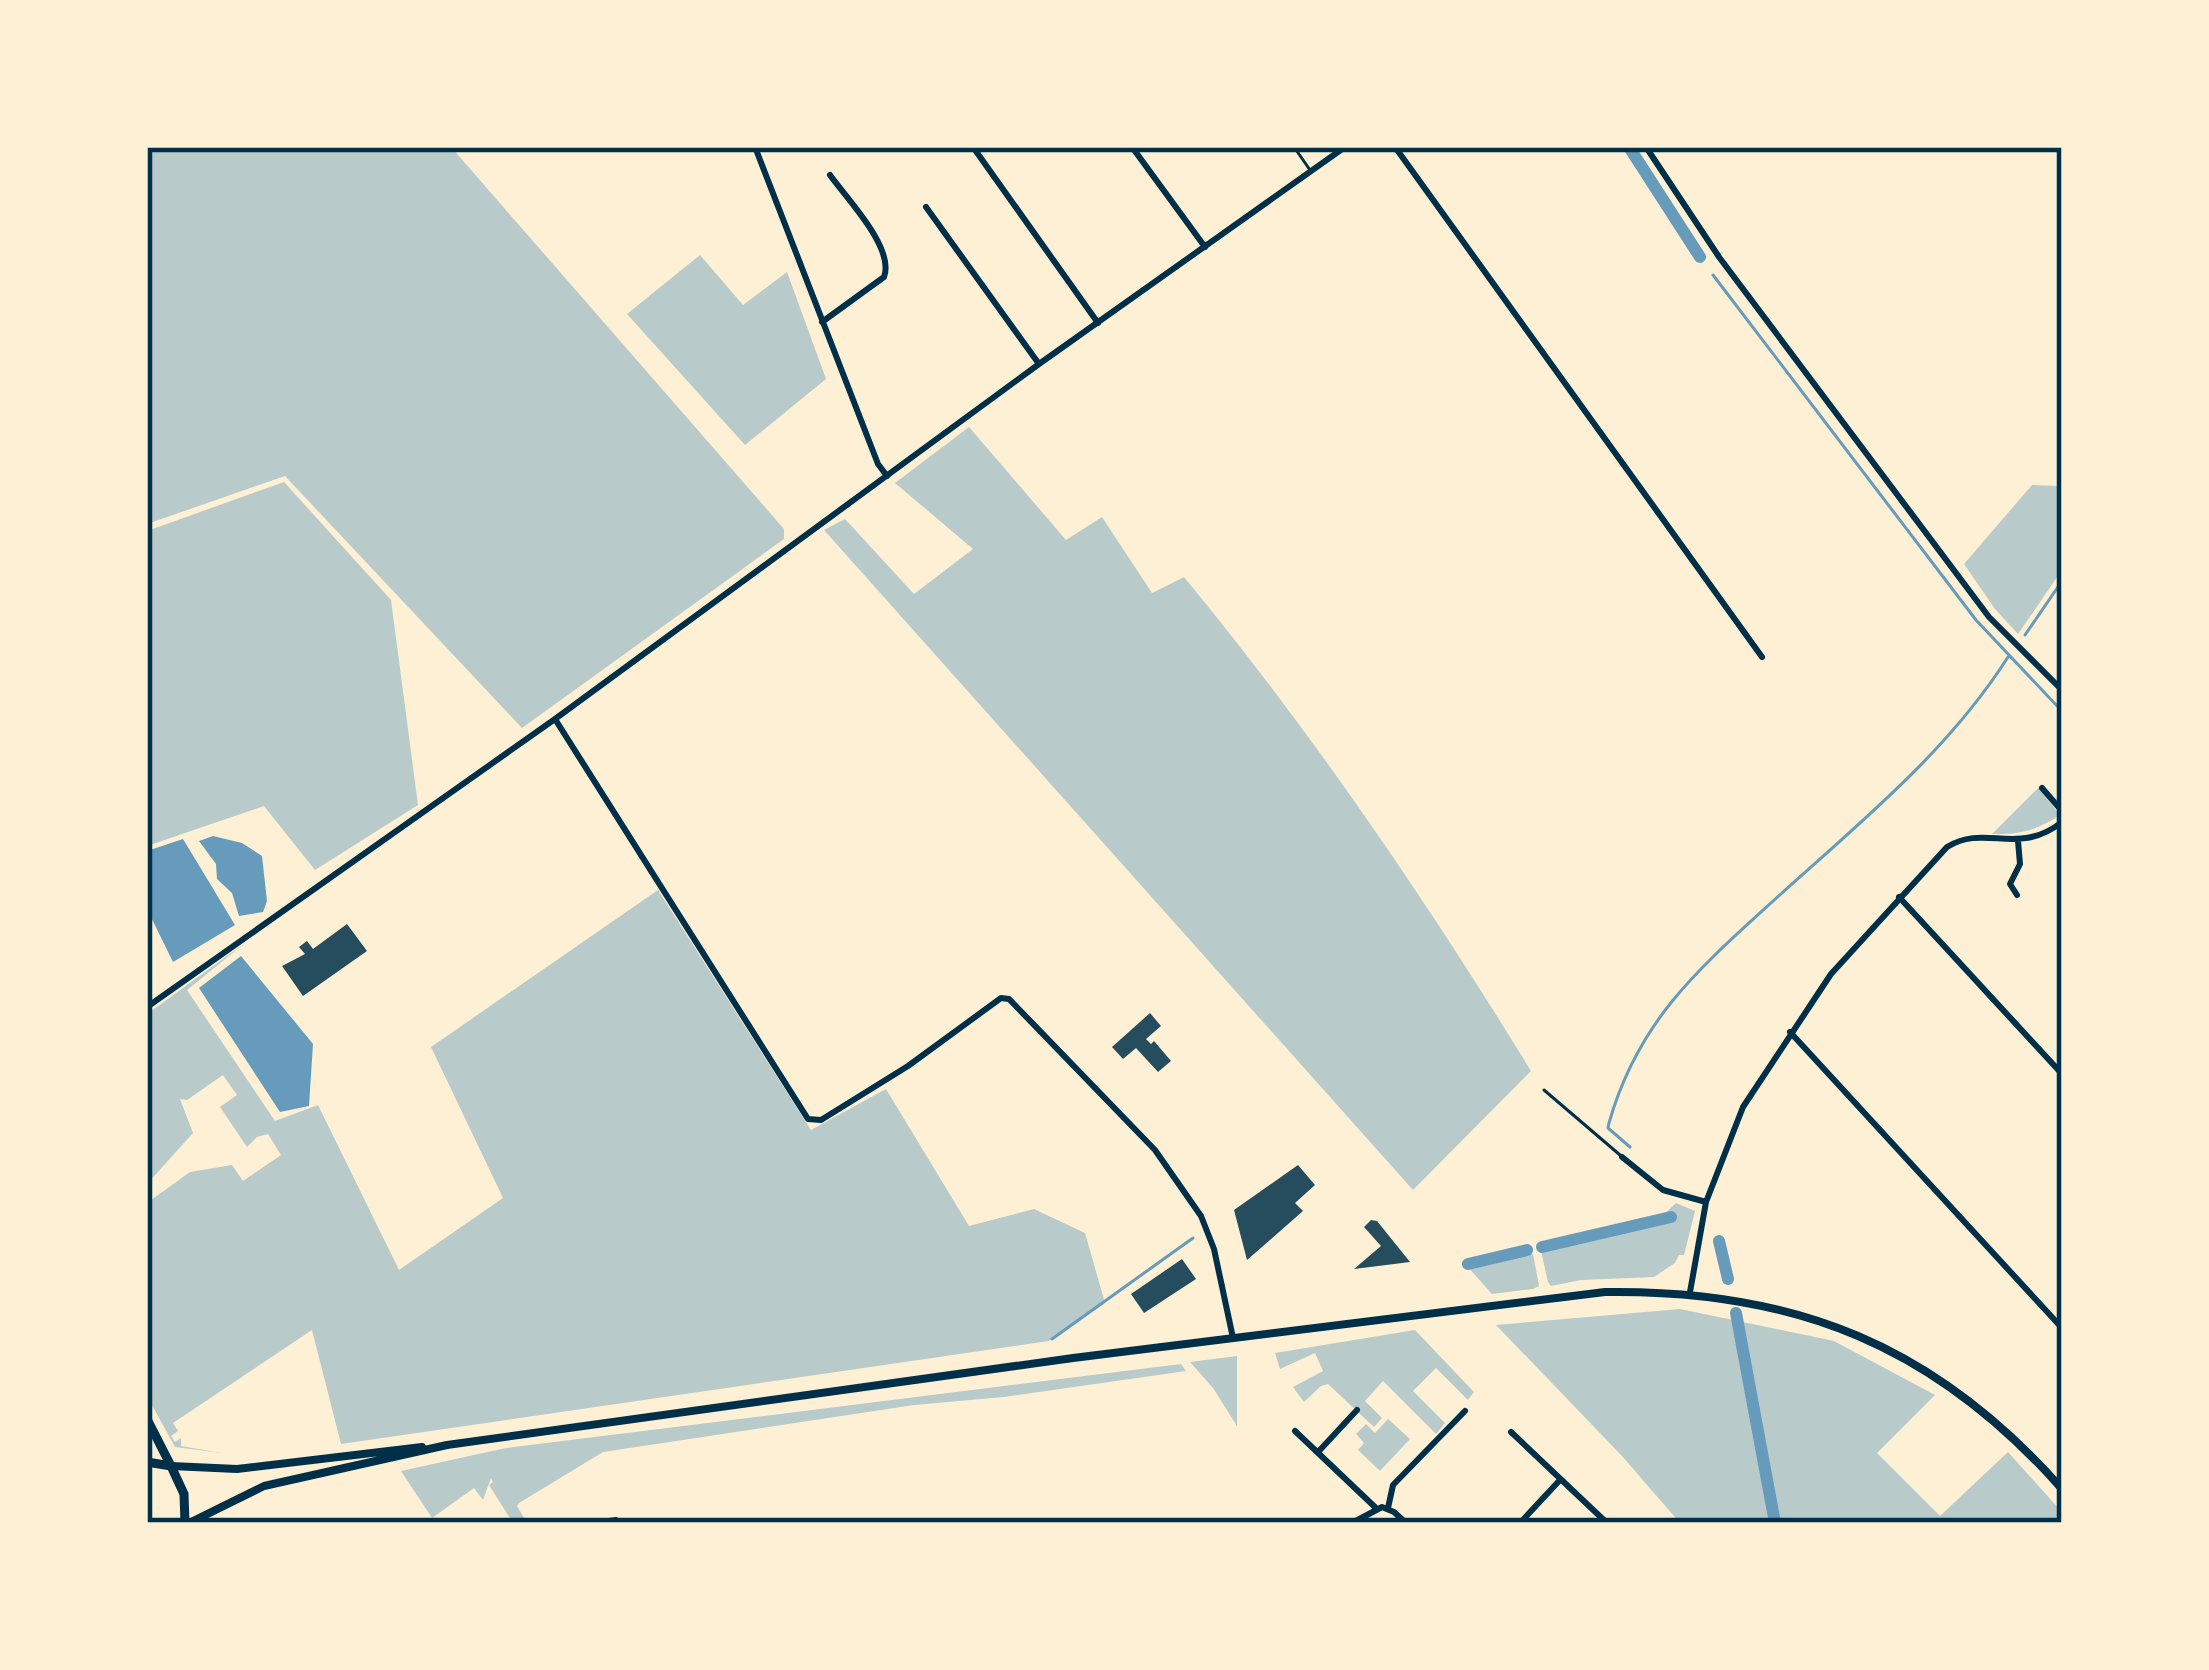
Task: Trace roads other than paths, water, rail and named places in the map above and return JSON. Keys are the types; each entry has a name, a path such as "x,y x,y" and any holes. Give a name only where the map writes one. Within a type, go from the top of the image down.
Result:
{"main road":[{"path":"147,1462 237,1469 347,1450 447,1445 1580,1293 1690,1292 1798,1313 1886,1348 1992,1418 2062,1489"},
{"path":"147,1419 184,1494 187,1523 264,1486 447,1445"}],"street":[{"path":"755,147 878,464 887,476"},
{"path":"973,147 1098,323"},
{"path":"1132,147 1205,247"},
{"path":"147,1007 555,719 1346,147"},
{"path":"1395,147 1762,657"},
{"path":"1646,147 1719,257 1989,617 2062,690"},
{"path":"822,322 884,277 888,268 885,250 830,175"},
{"path":"926,207 1040,364"},
{"path":"555,719 808,1119 821,1120 908,1066 1001,998 1009,998 1154,1150 1202,1216 1234,1339"},
{"path":"2042,788 2062,811"},
{"path":"1690,1292 1706,1202 1737,1117 1831,974 1947,847 1976,836 2018,841 2062,822"},
{"path":"2017,895 2010,884 2020,864 2018,841"},
{"path":"1899,898 2062,1074"},
{"path":"1790,1032 2062,1328"},
{"path":"1622,1157 1664,1190 1706,1202"},
{"path":"1318,1453 1357,1410"},
{"path":"1388,1508 1394,1485 1465,1411"},
{"path":"1294,1431 1377,1509"},
{"path":"1511,1432 1607,1523"},
{"path":"1520,1523 1559,1480"},
{"path":"1352,1523 1388,1508 1406,1523"},
{"path":"596,1523 617,1523"}],"lane":[{"path":"1294,147 1311,172"},
{"path":"1544,1090 1622,1157"}],"water":[{"path":"213,836 242,843 262,856 267,901 263,912 239,916 232,893 217,879 216,864 199,841"},
{"path":"183,839 235,925 173,962 147,909 147,851"},
{"path":"241,956 313,1044 309,1106 280,1112 199,988"}],"waterway":[{"path":"1629,147 1700,257"},
{"path":"1713,275 1976,620 2059,708"},
{"path":"2025,635 2062,581"},
{"path":"1630,1147 1608,1128 1609,1123 1638,1052 1677,995 1932,753 2008,657"},
{"path":"1542,1247 1671,1217"},
{"path":"1052,1339 1193,1238"},
{"path":"1719,1241 1728,1279"},
{"path":"1468,1264 1527,1250"},
{"path":"1736,1313 1775,1523"}]}
